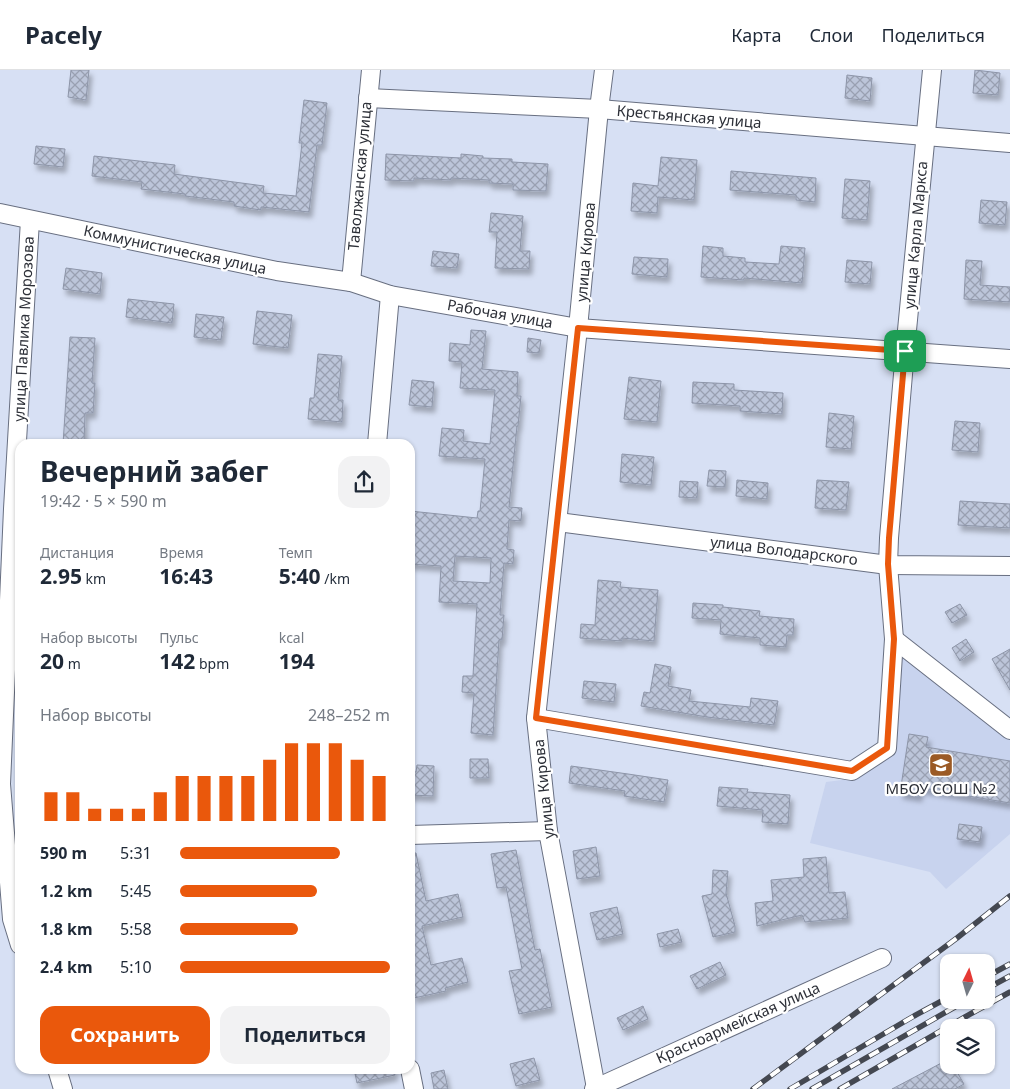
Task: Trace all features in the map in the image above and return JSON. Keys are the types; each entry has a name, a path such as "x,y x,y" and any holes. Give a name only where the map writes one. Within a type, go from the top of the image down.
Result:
{"street":[{"name":"Таволжанская улица","path":"350,282 371,70"},
{"name":"улица Кирова","path":"595,1088 548,831 536,718 604,70"},
{"name":"улица Карла Маркса","path":"536,718 852,771 887,748 894,639 888,564 889,529 932,70"},
{"name":"Крестьянская улица","path":"368,98 600,109 1010,143"},
{"name":"Коммунистическая улица","path":"0,213 276,270 350,282"},
{"name":"улица Павлика Морозова","path":"15,937 6,922 0,784 7,513 30,220"},
{"name":"Рабочая улица","path":"350,282 390,295 578,328 1010,358"},
{"path":"377,439 390,295"},
{"name":"улица Володарского","path":"558,522 888,564 1010,566"},
{"path":"894,639 1010,730"},
{"path":"415,835 548,831"},
{"name":"Красноармейская улица","path":"595,1088 882,958"},
{"path":"58,1074 63,1089"},
{"path":"411,1074 414,1089"}],"shaded area":[{"name":"МБОУ СОШ №2","path":"899,653 1010,738 1010,834 946,889 930,872 810,843 826,782 850,779 893,751"}],"building":[{"path":"71,70 89,70 86,100 68,97"},
{"path":"975,70 1000,73 998,95 973,93"},
{"path":"847,75 872,78 870,101 845,98"},
{"path":"304,100 327,103 322,145 317,145 309,212 261,207 261,210 234,206 234,202 141,189 142,182 92,176 94,156 175,165 174,174 264,186 263,193 296,196 302,143 299,143"},
{"path":"36,146 65,149 63,167 34,164"},
{"path":"386,154 461,158 461,154 483,156 483,158 512,159 512,162 548,164 546,191 513,190 513,184 489,183 489,180 414,178 414,181 385,180"},
{"path":"661,157 697,160 694,200 658,197 657,213 631,211 633,183 658,186"},
{"path":"731,171 816,178 815,202 796,200 796,195 730,190"},
{"path":"845,179 870,181 867,220 842,218"},
{"path":"981,200 1007,202 1005,225 979,223"},
{"path":"491,213 523,216 520,251 530,251 529,269 495,268 497,232 489,232"},
{"path":"703,246 723,248 723,256 745,258 745,262 779,264 781,246 805,248 802,283 744,278 744,280 701,277"},
{"path":"433,251 459,254 457,268 431,266"},
{"path":"634,257 668,259 667,277 632,274"},
{"path":"847,260 872,262 870,284 845,282"},
{"path":"966,260 982,261 980,285 1010,287 1010,302 964,299"},
{"path":"66,268 102,273 100,294 63,289"},
{"path":"128,299 174,304 172,323 126,317"},
{"path":"257,311 292,315 288,348 253,344"},
{"path":"196,314 224,317 221,340 194,337"},
{"path":"471,330 486,331 482,369 518,372 517,396 521,396 509,507 522,508 521,521 509,520 507,549 514,550 513,564 504,563 500,615 504,615 502,640 499,640 493,735 471,733 474,693 462,692 463,676 473,676 477,604 439,602 441,566 415,564 415,512 477,518 478,511 480,511 485,459 439,456 442,428 464,430 463,441 490,444 495,390 460,388 462,362 449,361 450,343 470,345","holes":["455,556 491,558 490,583 453,581"]},
{"path":"70,337 95,338 92,383 95,383 93,413 85,413 84,439 63,439"},
{"path":"528,338 541,340 539,353 527,352"},
{"path":"318,354 342,356 338,400 343,400 342,422 308,419 310,398 314,398"},
{"path":"629,377 661,381 657,422 624,419"},
{"path":"412,380 434,382 432,407 409,405"},
{"path":"693,382 734,384 734,390 783,393 782,414 740,411 740,406 692,403"},
{"path":"829,413 854,416 851,449 826,447"},
{"path":"955,421 980,423 978,452 952,450"},
{"path":"622,454 654,457 651,485 620,482"},
{"path":"709,470 726,471 725,487 707,486"},
{"path":"737,480 768,483 767,499 736,496"},
{"path":"817,480 849,482 846,510 815,508"},
{"path":"680,481 698,482 697,498 679,497"},
{"path":"960,501 1010,504 1010,528 958,525"},
{"path":"598,580 621,582 620,587 658,590 654,641 622,638 622,641 580,638 581,624 595,625"},
{"path":"693,603 723,605 723,607 760,611 759,616 794,619 793,635 787,635 786,647 760,645 760,638 720,634 721,620 692,618"},
{"path":"960,604 967,615 952,623 945,612"},
{"path":"966,639 974,652 960,661 952,648"},
{"path":"1010,649 1010,690 992,659"},
{"path":"655,664 671,667 668,686 691,690 689,701 750,707 751,698 778,701 774,725 707,717 641,706 644,692 650,693"},
{"path":"584,681 616,684 614,702 582,698"},
{"path":"909,734 928,737 926,747 1010,761 1010,803 920,788 919,796 900,793"},
{"path":"470,759 488,759 489,778 470,778"},
{"path":"417,765 434,766 433,796 415,795"},
{"path":"571,766 668,780 664,802 624,796 625,791 569,783"},
{"path":"719,787 748,789 747,792 790,795 788,824 762,822 763,810 717,806"},
{"path":"959,824 982,827 980,842 957,839"},
{"path":"596,847 600,876 577,879 573,851"},
{"path":"516,850 535,950 540,949 552,1007 519,1014 509,971 522,969 506,887 497,888 491,854"},
{"path":"415,853 426,901 458,894 463,917 422,926 431,965 462,958 468,982 445,988 446,991 415,998"},
{"path":"826,857 829,893 845,892 848,918 805,922 802,915 757,926 755,903 773,901 771,880 804,877 803,859"},
{"path":"713,870 728,871 726,893 735,932 713,937 702,896 712,894"},
{"path":"617,907 623,934 597,940 590,913"},
{"path":"678,929 682,942 660,947 657,934"},
{"path":"720,962 726,975 697,989 690,976"},
{"path":"643,1006 648,1019 623,1030 617,1018"},
{"path":"534,1058 540,1080 516,1086 510,1064"},
{"path":"940,1064 940,1074 958,1074 964,1084 955,1089 892,1089"},
{"path":"444,1070 448,1089 434,1089 431,1073"},
{"path":"355,1074 395,1074 395,1075 357,1083"}],"railway":[{"path":"753,1089 957,938 1010,896"},
{"path":"995,972 1010,964"},
{"path":"995,984 1010,976"},
{"path":"840,1089 1010,992"},
{"path":"790,1089 940,1002"},
{"path":"812,1089 951,1009"}],"place":[{"name":"МБОУ СОШ №2","path":"941,765"}],"route":[{"path":"578,328 905,351 889,538 888,564 894,639 887,748 852,771 536,718 578,328"}]}
